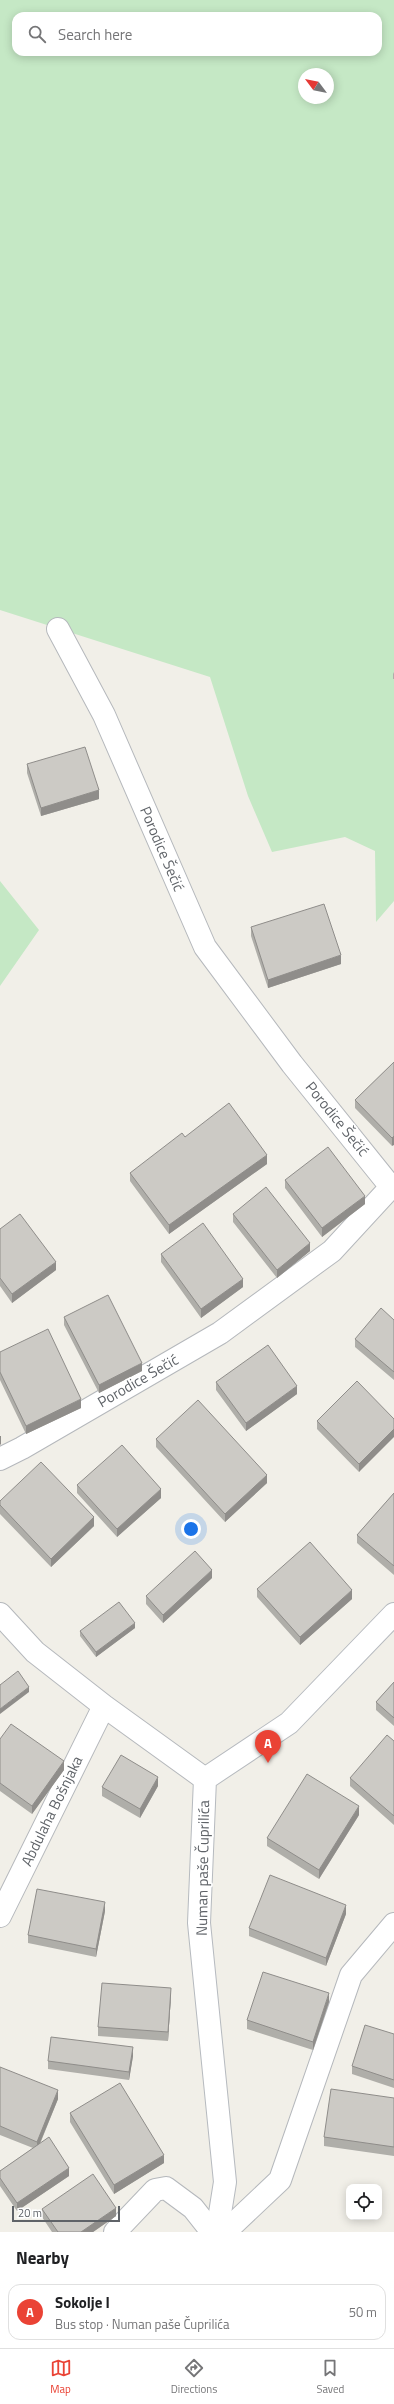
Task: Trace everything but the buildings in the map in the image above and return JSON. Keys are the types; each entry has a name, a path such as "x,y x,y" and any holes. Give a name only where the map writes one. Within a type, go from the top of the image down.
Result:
{"street":[{"name":"Porodice Šečić","path":"0,1459 22,1448 220,1333 332,1251 391,1186 292,1064 204,947 104,715 58,629"},
{"path":"0,1614 35,1652 104,1706 205,1779"},
{"name":"Numan paše Čuprilića","path":"217,2232 224,2182 199,1923 205,1779 289,1723 394,1614"},
{"name":"Abdulaha Bošnjaka","path":"0,1916 104,1706"},
{"path":"225,2232 280,2180 351,1975 394,1924"},
{"path":"115,2232 155,2190 166,2188 193,2208 212,2232"}],"green space":[{"path":"0,0 394,0 394,901 376,922 375,851 345,837 272,852 248,796 210,677 0,610"},
{"path":"0,881 39,930 0,986"}],"place":[{"name":"Sokolje I","path":"268,1763"}]}
